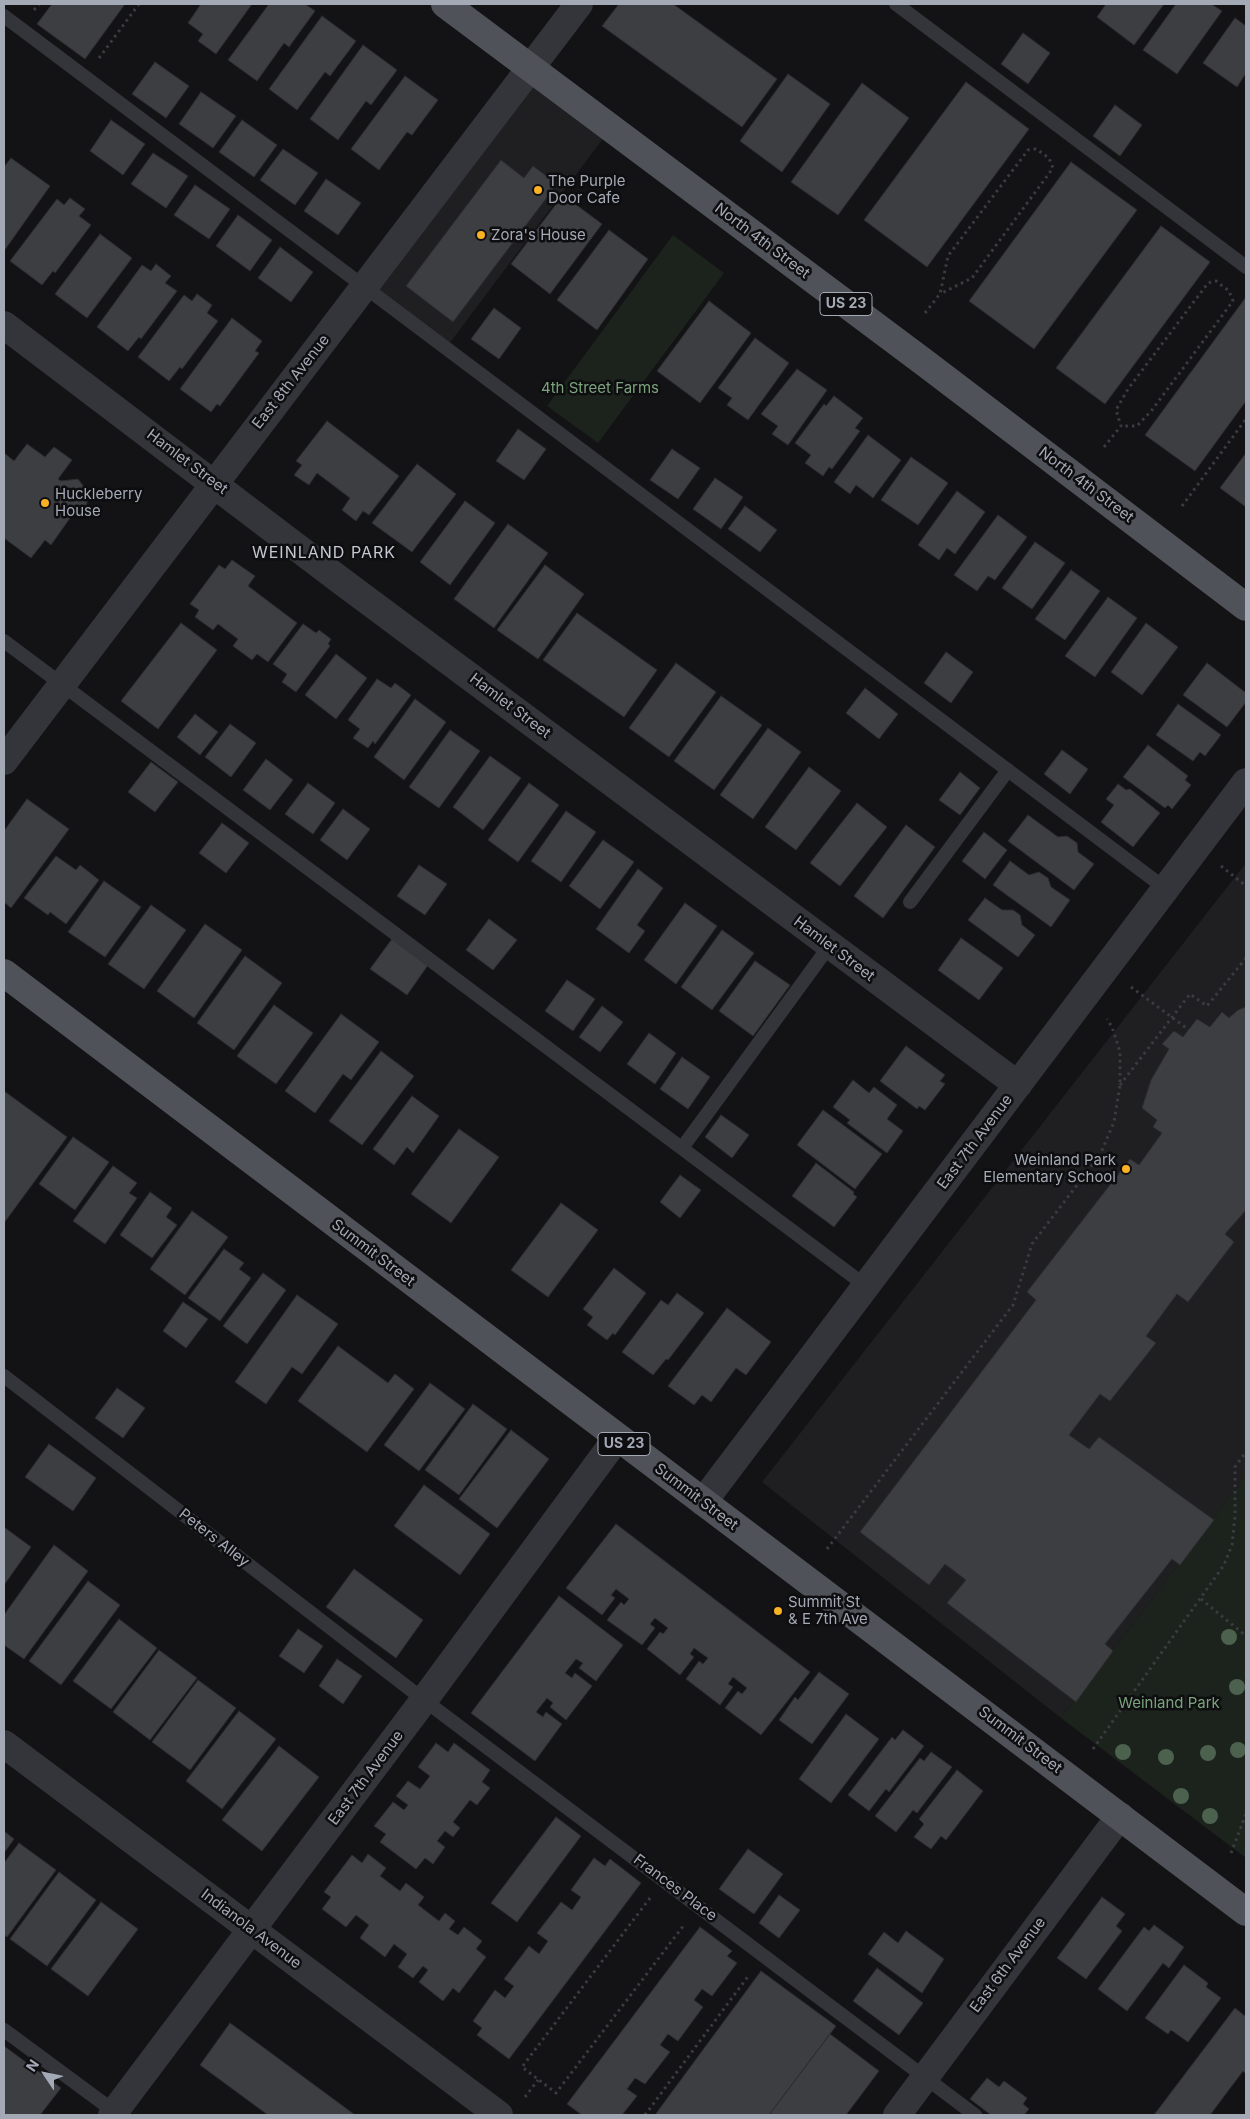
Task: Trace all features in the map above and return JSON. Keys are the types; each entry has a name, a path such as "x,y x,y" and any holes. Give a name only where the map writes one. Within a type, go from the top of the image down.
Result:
{"main road":[{"name":"North 4th Street","path":"445,4 933,368 1246,607"},
{"name":"Summit Street","path":"4,973 1246,1912"}],"street":[{"name":"East 8th Avenue","path":"4,761 579,4"},
{"name":"Hamlet Street","path":"4,325 340,580 1018,1085"},
{"name":"East 7th Avenue","path":"702,1502 1246,782"},
{"name":"East 7th Avenue","path":"113,2114 424,1700 617,1438"},
{"name":"Indianola Avenue","path":"4,1744 498,2115"},
{"name":"East 6th Avenue","path":"897,2115 1120,1816"}],"lane":[{"path":"896,4 1246,267"},
{"path":"4,16 1166,889"},
{"path":"4,640 61,685 866,1286"},
{"path":"910,902 1008,770"},
{"path":"682,1148 830,945"},
{"name":"Peters Alley","path":"4,1376 424,1700"},
{"name":"Frances Place","path":"424,1700 926,2076"},
{"path":"4,2030 113,2114"},
{"path":"926,2076 975,2115"}],"path":[{"path":"85,77 139,4"},
{"path":"925,313 940,294 972,278 1053,168 1049,158 1036,149 1028,150 948,256 940,294"},
{"path":"1216,281 1229,291 1233,301 1152,410 1137,426 1121,426 1116,410 1128,389 1208,283 1216,281"},
{"path":"1182,506 1246,419"},
{"path":"1104,447 1121,426"},
{"path":"1217,863 1246,886"},
{"path":"1120,1085 1190,994 1207,1006 1246,958"},
{"path":"1125,982 1188,1030"},
{"path":"828,1549 1013,1305 1032,1244 1100,1155 1114,1122 1120,1085 1120,1052 1112,1027 1102,1012"},
{"path":"1093,1749 1224,1566 1232,1545 1235,1516 1235,1467 1246,1452"},
{"path":"1201,1599 1246,1636"},
{"path":"1231,1853 1246,1814"},
{"path":"664,1880 522,2067 538,2080 556,2093 698,1906"},
{"path":"645,2115 764,1956"},
{"path":"523,2100 538,2080"}],"shaded area":[{"path":"531,68 611,128 446,348 364,287"},
{"name":"Weinland Park Elementary School","path":"1246,863 1246,1476 1061,1718 762,1482"}],"green space":[{"name":"4th Street Farms","path":"673,235 724,273 598,443 547,406"},
{"name":"Weinland Park","path":"1246,1465 1246,1858 1061,1718 1242,1481"}],"building":[{"path":"52,4 125,4 85,59 37,24"},
{"path":"201,4 252,4 216,54 198,41 203,34 188,23"},
{"path":"269,4 305,4 315,11 289,47 284,43 257,81 228,60"},
{"path":"619,4 673,4 777,79 742,127 602,26"},
{"path":"1106,4 1164,4 1134,45 1097,17"},
{"path":"1176,4 1211,4 1222,11 1177,74 1143,50"},
{"path":"322,16 356,41 330,76 325,72 297,110 269,89"},
{"path":"1235,18 1246,26 1246,73 1237,87 1203,63"},
{"path":"1023,33 1050,53 1028,84 1001,64"},
{"path":"363,45 397,70 371,105 366,101 338,140 310,119"},
{"path":"155,62 189,86 166,118 132,94"},
{"path":"788,74 830,104 782,172 740,141"},
{"path":"405,76 438,100 412,135 407,132 379,170 351,149"},
{"path":"966,82 1029,129 927,267 864,220"},
{"path":"862,83 909,118 838,215 791,182"},
{"path":"201,92 236,116 213,148 179,124"},
{"path":"1115,105 1142,125 1120,156 1093,136"},
{"path":"111,120 145,144 123,175 90,151"},
{"path":"242,120 277,145 254,177 219,152"},
{"path":"283,149 318,173 295,205 260,180"},
{"path":"153,153 188,176 166,208 131,184"},
{"path":"11,158 50,186 4,251 4,167"},
{"name":"Zora's House","path":"501,160 524,178 533,166 557,184 453,322 406,286"},
{"path":"1071,162 1137,210 1034,349 969,301"},
{"path":"326,179 361,203 338,235 304,211"},
{"path":"195,185 230,209 209,239 174,215"},
{"path":"563,195 602,224 550,294 511,264"},
{"path":"70,198 85,209 79,216 91,225 55,273 53,271 42,285 10,261 57,199 64,205"},
{"path":"238,215 272,240 250,271 216,246"},
{"path":"1161,226 1210,262 1105,404 1056,368"},
{"path":"609,230 648,259 597,330 557,300"},
{"path":"100,234 132,258 87,318 55,294"},
{"path":"280,247 313,272 291,302 258,278"},
{"path":"156,264 171,276 165,283 177,291 141,339 139,337 128,351 97,327 142,265 151,271"},
{"path":"197,294 212,305 207,313 218,321 182,369 180,367 169,381 138,357 184,295 192,301"},
{"path":"1246,297 1246,401 1195,471 1145,435"},
{"path":"709,301 751,333 700,403 657,371"},
{"path":"494,308 521,328 499,359 471,339"},
{"path":"232,318 262,341 255,351 259,353 220,406 217,404 211,412 180,389"},
{"path":"755,338 789,363 748,420 727,405 732,398 718,388"},
{"path":"797,369 827,390 788,445 772,434 778,426 761,414"},
{"path":"834,396 863,418 855,428 860,431 832,469 829,467 823,476 805,463 811,455 795,443 824,404 826,406"},
{"path":"327,421 399,476 369,515 363,511 356,521 342,510 350,498 317,473 309,485 294,475 302,465 296,461"},
{"path":"518,429 546,449 524,480 496,461"},
{"path":"868,435 901,460 873,498 856,485 850,494 834,482"},
{"name":"Huckleberry House","path":"27,444 45,457 54,447 72,460 58,479 61,481 78,479 88,492 86,506 78,512 66,514 70,518 51,545 45,540 31,558 4,538 4,453 14,461"},
{"path":"672,449 700,468 678,499 650,480"},
{"path":"1246,453 1246,507 1220,488"},
{"path":"911,457 948,483 918,525 881,500"},
{"path":"417,464 456,494 412,552 372,523"},
{"path":"715,478 743,497 721,529 693,509"},
{"path":"957,491 985,512 955,554 947,548 939,560 918,545"},
{"path":"465,501 495,523 450,585 420,562"},
{"path":"745,506 777,530 760,552 728,529"},
{"path":"998,515 1027,537 995,580 988,576 977,591 954,575"},
{"path":"508,524 548,553 494,628 454,599"},
{"path":"1035,542 1065,563 1032,609 1002,588"},
{"path":"232,560 255,576 248,586 297,623 268,662 257,654 252,660 233,646 238,639 218,624 213,630 195,617 199,610 190,604 219,565 225,569"},
{"path":"545,565 584,594 538,659 497,630"},
{"path":"1071,570 1100,591 1065,640 1035,619"},
{"path":"1108,597 1137,618 1095,677 1065,656"},
{"path":"577,613 657,670 624,717 543,660"},
{"path":"181,623 217,650 158,729 121,701"},
{"path":"1146,623 1178,647 1142,695 1111,672"},
{"path":"303,624 316,633 319,630 331,639 328,644 330,646 296,692 282,682 287,674 273,664"},
{"path":"946,652 973,672 951,703 924,683"},
{"path":"336,654 367,678 336,719 305,695"},
{"path":"676,663 716,692 669,757 629,728"},
{"path":"1207,663 1246,693 1246,702 1227,727 1183,695"},
{"path":"377,679 391,688 395,683 411,695 375,744 373,741 368,748 353,738 360,729 348,720"},
{"path":"865,688 898,714 879,739 846,713"},
{"path":"721,696 762,725 714,790 674,761"},
{"path":"415,699 446,722 404,780 374,757"},
{"path":"1178,704 1221,735 1205,756 1200,752 1193,761 1156,735"},
{"path":"195,714 218,732 200,755 177,737"},
{"path":"230,724 256,743 231,777 205,757"},
{"path":"768,728 801,752 753,819 720,795"},
{"path":"450,730 480,751 439,808 409,787"},
{"path":"1148,745 1188,776 1185,780 1191,785 1172,809 1168,805 1165,808 1123,777"},
{"path":"1062,750 1088,769 1070,794 1044,774"},
{"path":"490,756 521,778 483,830 453,807"},
{"path":"266,759 293,780 270,810 243,790"},
{"path":"151,762 178,782 155,812 128,792"},
{"path":"809,767 841,791 796,850 765,827"},
{"path":"960,772 980,788 960,815 939,800"},
{"path":"308,783 335,803 313,834 285,814"},
{"path":"529,783 559,805 518,862 488,840"},
{"path":"1118,784 1126,790 1130,789 1160,813 1133,847 1101,822 1114,805 1106,799"},
{"path":"27,799 69,829 11,908 4,902 4,831"},
{"path":"857,803 887,827 840,886 810,863"},
{"path":"343,809 370,829 347,860 320,840"},
{"path":"566,811 596,832 561,882 531,861"},
{"path":"1028,815 1058,837 1067,836 1077,843 1078,852 1094,864 1074,890 1008,841"},
{"path":"222,823 249,843 226,873 199,853"},
{"path":"906,825 935,847 883,918 854,896"},
{"path":"984,832 1007,850 985,879 962,861"},
{"path":"603,840 634,862 600,909 569,886"},
{"path":"56,856 76,870 80,865 99,880 66,924 50,912 48,915 24,898"},
{"path":"1010,861 1029,875 1039,872 1048,878 1051,887 1070,900 1051,927 993,885"},
{"path":"419,865 447,884 425,915 397,896"},
{"path":"638,869 663,888 637,925 645,931 629,953 596,929"},
{"path":"104,881 141,907 105,957 68,932"},
{"path":"985,898 1002,910 1013,910 1020,915 1022,925 1035,935 1018,957 968,920"},
{"path":"685,903 717,926 676,984 644,960"},
{"path":"151,905 186,930 144,989 108,964"},
{"path":"489,919 517,940 493,970 466,950"},
{"path":"205,924 242,950 194,1018 157,991"},
{"path":"722,930 754,953 712,1010 681,987"},
{"path":"961,938 1003,968 979,1000 938,970"},
{"path":"392,939 428,965 407,995 370,969"},
{"path":"245,956 282,983 234,1050 197,1023"},
{"path":"755,961 790,985 753,1036 719,1011"},
{"path":"567,980 595,999 573,1031 545,1011"},
{"path":"274,1005 313,1033 276,1084 237,1056"},
{"path":"602,1006 623,1022 600,1052 579,1037"},
{"path":"1246,1007 1246,1210 1225,1234 1234,1242 1188,1302 1177,1294 1146,1336 1156,1343 1110,1401 1100,1394 1069,1435 1089,1449 1099,1437 1214,1520 1180,1565 1172,1559 1105,1644 1113,1651 1076,1702 947,1603 966,1580 945,1564 929,1585 860,1532 1036,1300 1027,1292 1130,1159 1139,1165 1162,1133 1153,1127 1157,1120 1142,1108 1151,1080 1169,1049 1162,1044 1174,1031 1183,1037 1197,1019 1210,1027 1222,1012 1229,1018 1238,1010"},
{"path":"341,1014 379,1042 351,1080 343,1074 315,1113 285,1091"},
{"path":"649,1033 676,1053 655,1084 627,1064"},
{"path":"906,1046 945,1075 940,1081 945,1084 925,1110 919,1106 917,1109 880,1081"},
{"path":"381,1051 414,1076 362,1145 329,1121"},
{"path":"682,1057 710,1077 688,1109 660,1089"},
{"path":"853,1080 869,1093 874,1087 897,1105 887,1119 903,1131 887,1153 847,1123 850,1120 833,1107"},
{"path":"4,1091 67,1137 4,1223"},
{"path":"412,1096 439,1116 413,1153 407,1147 394,1165 373,1149"},
{"path":"823,1110 882,1154 855,1189 797,1145"},
{"path":"721,1115 749,1135 732,1158 705,1137"},
{"path":"459,1129 499,1157 451,1223 411,1194"},
{"path":"73,1137 109,1162 75,1210 39,1184"},
{"path":"816,1163 854,1192 853,1194 857,1197 834,1227 792,1196"},
{"path":"113,1166 137,1183 129,1193 137,1198 105,1244 73,1221"},
{"path":"680,1175 701,1190 680,1218 660,1202"},
{"path":"150,1192 172,1208 166,1217 177,1225 152,1258 120,1235"},
{"path":"561,1203 598,1230 548,1297 511,1270"},
{"path":"192,1211 228,1237 185,1295 150,1269"},
{"path":"224,1249 244,1263 239,1269 251,1278 220,1321 188,1298"},
{"path":"614,1268 646,1293 615,1335 613,1333 607,1340 587,1325 593,1317 583,1309"},
{"path":"263,1273 286,1290 247,1344 223,1326"},
{"path":"677,1293 704,1313 668,1360 666,1359 653,1375 622,1352 661,1300 668,1305"},
{"path":"297,1295 338,1324 302,1374 292,1367 266,1404 235,1382"},
{"path":"183,1302 208,1319 186,1348 163,1331"},
{"path":"727,1308 771,1342 746,1375 736,1368 711,1402 702,1395 694,1405 668,1386"},
{"path":"338,1346 388,1383 395,1374 414,1389 367,1452 298,1401"},
{"path":"430,1383 465,1409 419,1471 384,1445"},
{"path":"117,1388 145,1408 123,1438 95,1418"},
{"path":"473,1404 507,1429 459,1495 425,1470"},
{"path":"511,1430 549,1459 497,1528 459,1499"},
{"path":"49,1444 96,1478 73,1511 25,1477"},
{"path":"424,1485 490,1534 460,1575 394,1526"},
{"path":"616,1524 810,1672 761,1735 725,1708 738,1691 742,1694 747,1688 733,1677 728,1684 733,1687 720,1705 686,1679 699,1661 703,1664 708,1658 694,1648 690,1654 694,1657 680,1675 647,1649 660,1632 663,1634 668,1628 655,1618 650,1624 655,1628 642,1645 607,1620 621,1602 624,1605 629,1599 616,1589 611,1595 615,1598 602,1615 566,1588"},
{"path":"4,1527 31,1547 4,1585"},
{"path":"54,1545 88,1571 24,1659 4,1645 4,1615"},
{"path":"354,1569 423,1620 396,1658 326,1607"},
{"path":"88,1581 120,1605 61,1685 29,1661"},
{"path":"559,1596 623,1645 596,1681 579,1668 583,1663 576,1659 565,1673 572,1678 575,1673 592,1686 566,1720 550,1707 553,1703 547,1698 536,1712 543,1717 546,1712 562,1724 535,1761 471,1713"},
{"path":"119,1619 157,1648 111,1709 73,1681"},
{"path":"298,1629 323,1646 304,1673 279,1656"},
{"path":"159,1650 197,1678 150,1740 113,1712"},
{"path":"337,1659 362,1676 343,1704 319,1686"},
{"path":"819,1672 849,1694 812,1744 779,1720 795,1697 798,1700"},
{"path":"198,1680 236,1708 190,1770 152,1742"},
{"path":"239,1711 276,1739 222,1809 186,1781"},
{"path":"846,1714 879,1739 831,1803 799,1779"},
{"path":"903,1730 924,1746 889,1792 886,1789 869,1811 848,1795 892,1737 895,1740"},
{"path":"436,1743 448,1752 454,1743 490,1770 482,1782 490,1788 477,1805 470,1800 453,1822 460,1828 453,1837 445,1831 437,1841 445,1847 433,1864 425,1858 416,1869 380,1842 386,1834 374,1826 393,1802 404,1810 408,1805 396,1796 408,1781 420,1789 430,1776 418,1767"},
{"path":"279,1746 319,1777 262,1851 222,1820"},
{"path":"931,1752 952,1767 917,1813 913,1810 896,1832 875,1816 920,1758 924,1761"},
{"path":"957,1770 983,1791 946,1840 941,1836 931,1849 914,1837 924,1824 919,1819"},
{"path":"556,1817 581,1836 517,1922 491,1903"},
{"path":"4,1831 14,1839 4,1853"},
{"path":"19,1843 56,1870 7,1937 4,1935 4,1863"},
{"path":"748,1849 783,1874 754,1914 719,1889"},
{"path":"368,1854 386,1868 380,1876 400,1891 406,1883 424,1897 418,1905 439,1921 445,1913 455,1921 449,1929 458,1935 464,1927 482,1941 476,1949 486,1957 459,1993 453,1988 443,2001 419,1982 428,1970 423,1966 413,1978 398,1967 407,1954 394,1944 385,1957 360,1938 369,1925 356,1915 346,1927 322,1909 331,1897 324,1892 352,1855 362,1863"},
{"path":"594,1858 605,1866 610,1859 641,1883 509,2059 477,2035 482,2028 473,2021 495,1990 505,1998 514,1986 504,1979 529,1946 539,1954 548,1941 537,1933 561,1902 572,1910 581,1897 571,1890"},
{"path":"59,1872 96,1900 47,1966 10,1939"},
{"path":"779,1895 800,1910 779,1938 759,1923"},
{"path":"1102,1897 1125,1914 1116,1926 1122,1931 1086,1979 1057,1958"},
{"path":"101,1902 138,1929 88,1996 51,1969"},
{"path":"1154,1925 1184,1947 1169,1968 1163,1963 1127,2011 1098,1989 1144,1927 1149,1931"},
{"path":"700,1927 732,1951 727,1956 737,1963 712,1996 702,1989 694,2000 703,2007 678,2041 668,2034 660,2045 670,2052 645,2084 635,2078 627,2089 637,2096 622,2115 582,2115 567,2104"},
{"path":"906,1931 944,1959 922,1993 868,1954 884,1932 898,1943"},
{"path":"1184,1965 1208,1983 1206,1987 1221,1998 1188,2042 1171,2030 1168,2034 1145,2018"},
{"path":"877,1968 923,2003 899,2035 853,2001"},
{"path":"761,1971 836,2026 769,2115 655,2115"},
{"path":"1235,2008 1246,2017 1246,2074 1243,2071 1210,2115 1154,2115"},
{"path":"230,2023 355,2115 268,2115 200,2065"},
{"path":"830,2034 879,2071 846,2115 769,2115"},
{"path":"4,2046 61,2088 40,2115 7,2115 4,2113"},
{"path":"987,2078 999,2087 1004,2081 1027,2098 1023,2104 1029,2109 1024,2115 991,2115 970,2099"}],"place":[{"name":"The Purple Door Cafe","path":"538,190"},
{"name":"Zora's House","path":"481,235"},
{"name":"Huckleberry House","path":"45,503"},
{"name":"Weinland Park Elementary School","path":"1126,1169"},
{"name":"Summit St & E 7th Ave","path":"778,1611"}],"district":[{"name":"WEINLAND PARK","path":"324,553"}]}
